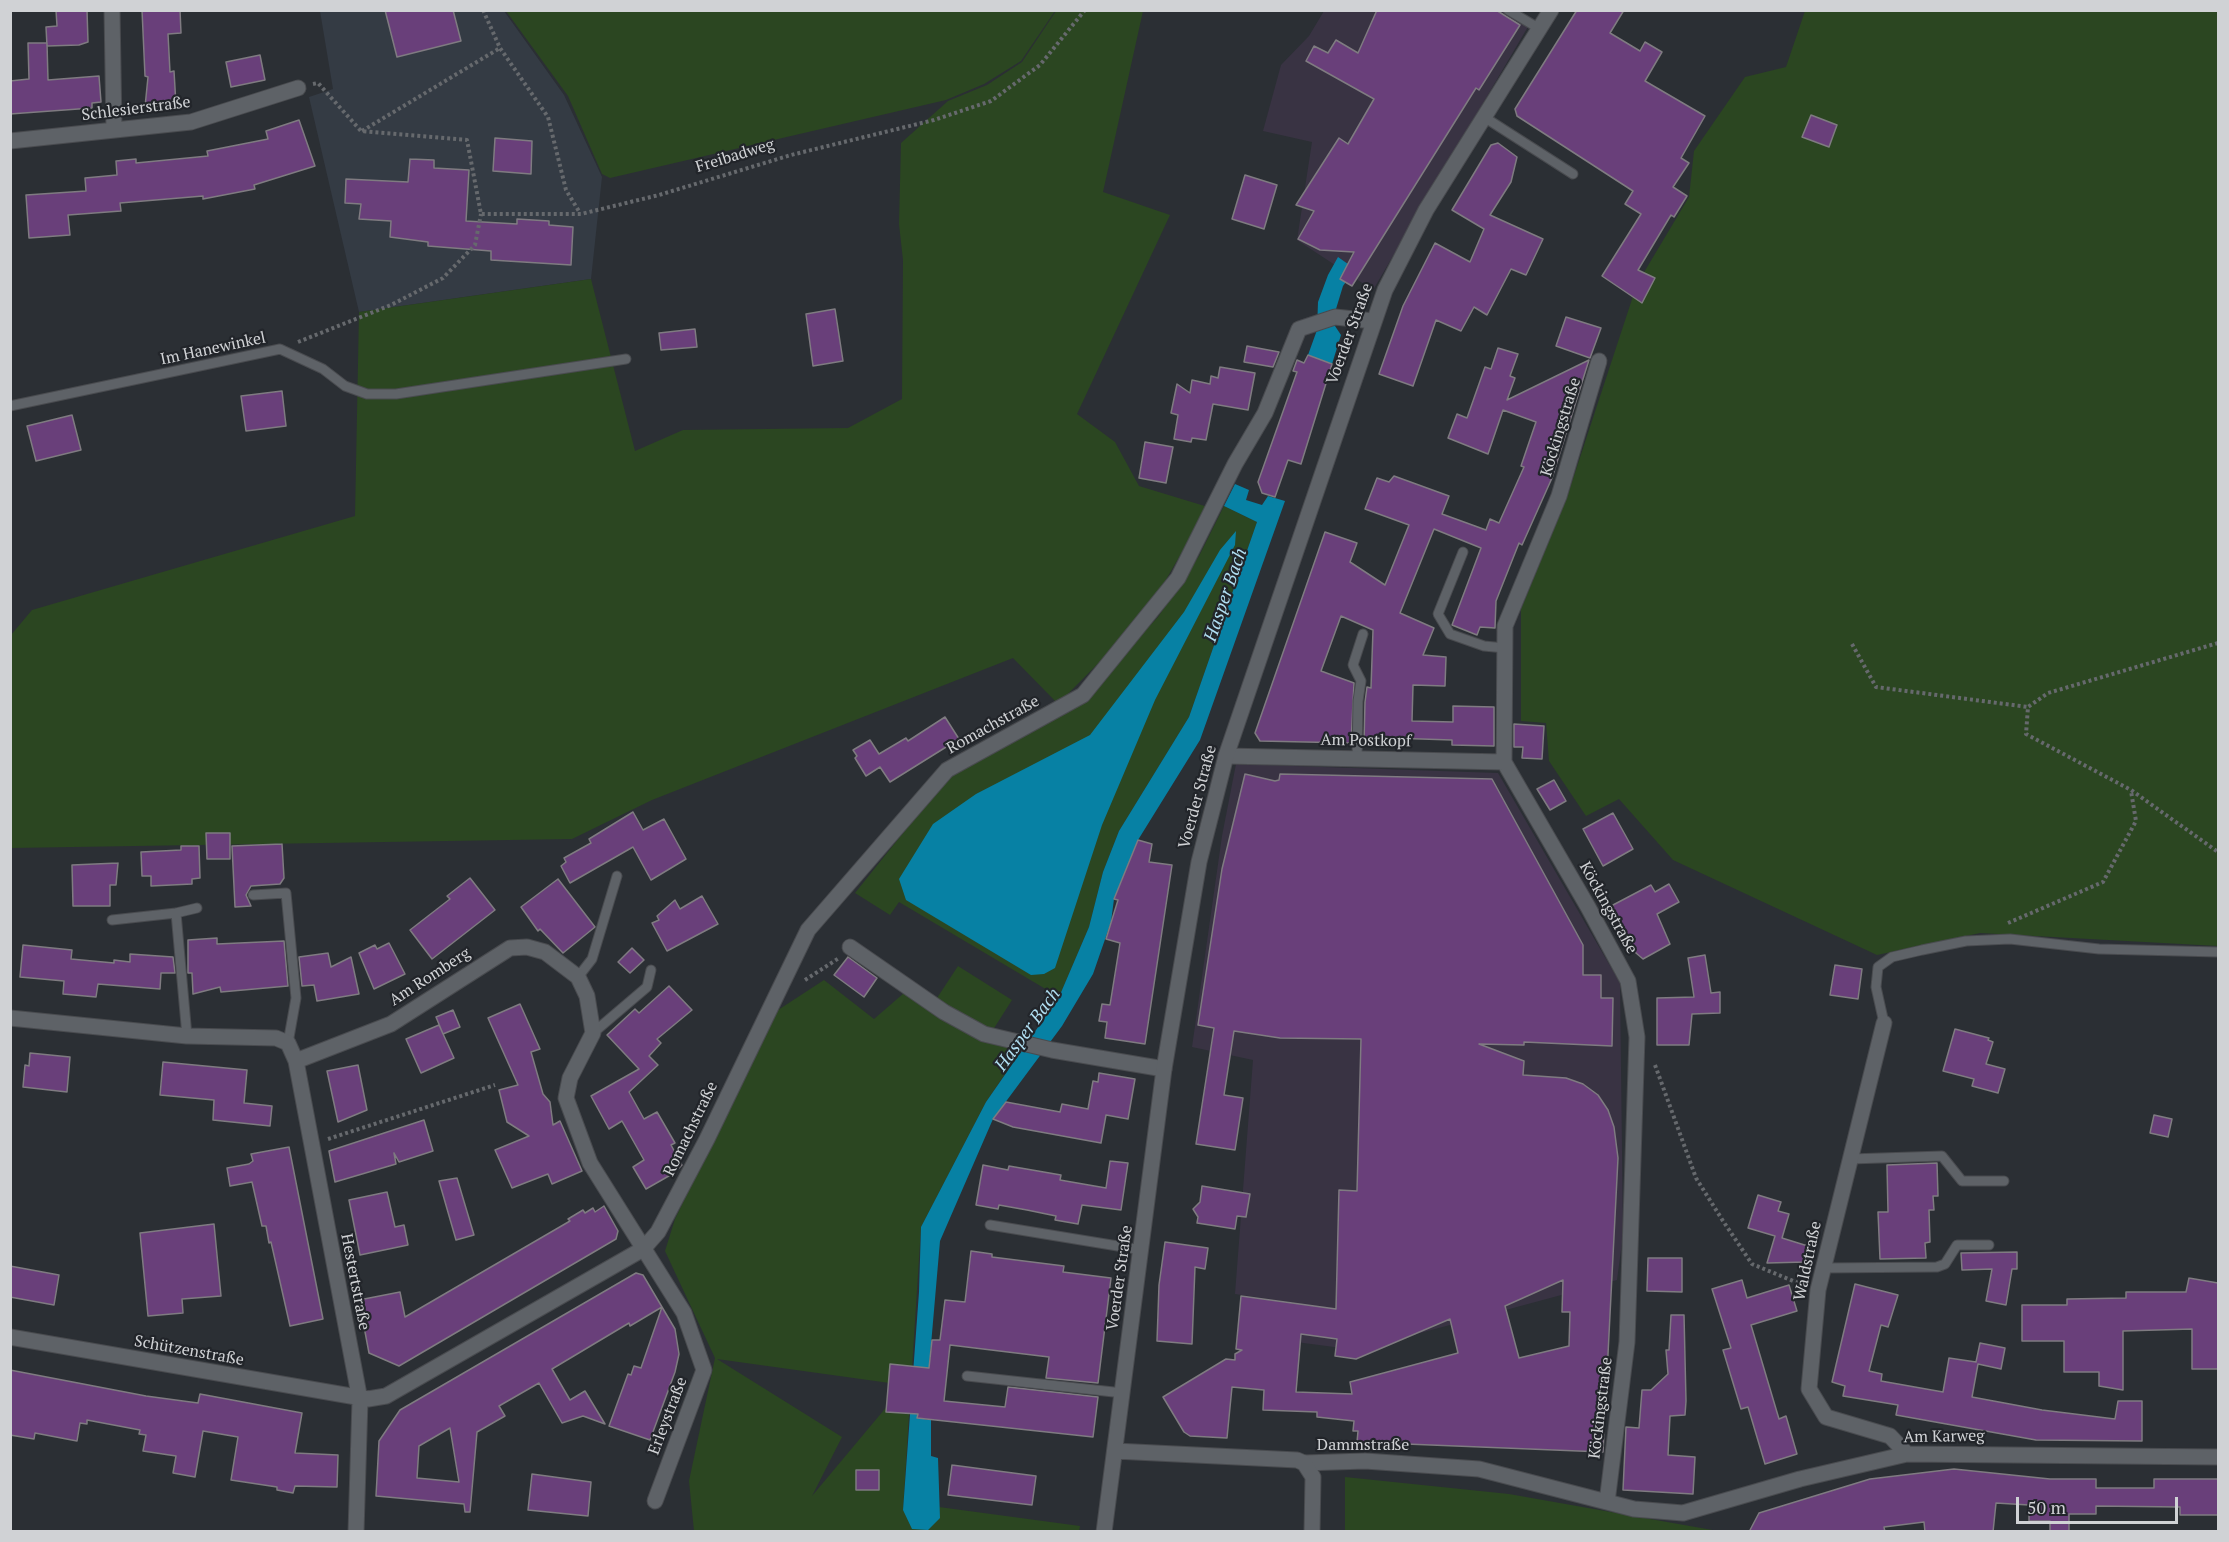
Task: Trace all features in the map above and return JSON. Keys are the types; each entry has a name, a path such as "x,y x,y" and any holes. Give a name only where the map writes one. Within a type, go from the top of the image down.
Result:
{"street":[{"path":"112,10 114,130"},
{"name":"Voerder Straße","path":"1104,1532 1164,1069 1199,862 1227,756 1373,321 1399,260 1426,210 1551,10"},
{"name":"Schlesierstraße","path":"10,141 191,122 298,88"},
{"name":"Romachstraße","path":"360,1400 386,1396 643,1249 658,1232 707,1139 808,930 947,770 1083,695 1178,578 1234,464 1265,413 1299,329 1335,317 1373,321"},
{"name":"Köckingstraße","path":"1599,361 1559,496 1505,626 1504,762 1628,981 1637,1037 1627,1342 1607,1502"},
{"name":"Am Postkopf","path":"1227,756 1504,762"},
{"path":"850,946 944,1012 984,1034 1052,1050 1164,1069"},
{"name":"Am Romberg","path":"296,1061 391,1024 510,948 527,947 545,952 578,977"},
{"path":"578,977 587,996 593,1033 570,1078 566,1098 590,1163 643,1249"},
{"path":"10,1018 187,1036 276,1038 288,1043"},
{"name":"Waldstraße","path":"1884,1023 1818,1290 1809,1389 1818,1408 1826,1417 1839,1423 1890,1436 1906,1454"},
{"name":"Hestertstraße","path":"288,1043 296,1061 360,1400 356,1531"},
{"name":"Erleystraße","path":"643,1249 684,1313 704,1370 655,1501"},
{"name":"Schützenstraße","path":"10,1337 360,1400"},
{"name":"Dammstraße","path":"1115,1451 1288,1458 1304,1463 1365,1461 1479,1469 1607,1502"},
{"name":"Am Karweg","path":"1607,1502 1634,1509 1683,1513 1800,1479 1906,1454 2218,1457"},
{"path":"1304,1463 1313,1477 1311,1532"}],"lane":[{"path":"1508,10 1540,29"},
{"path":"1484,117 1573,174"},
{"name":"Im Hanewinkel","path":"10,406 280,349 323,369 345,386 367,394 396,394 626,359"},
{"path":"1463,552 1438,614 1450,634 1484,646 1505,648"},
{"path":"1357,759 1358,701 1361,681 1353,665 1363,634"},
{"path":"578,977 592,959 617,876"},
{"path":"253,895 286,893 296,998 288,1043"},
{"path":"112,920 176,913 197,908"},
{"path":"176,913 187,1036"},
{"path":"1884,1023 1876,987 1878,967 1892,957 1966,941 2010,939 2099,949 2218,952"},
{"path":"593,1033 647,987 651,970"},
{"path":"1850,1160 1942,1156 1962,1181 2004,1181"},
{"path":"990,1225 1142,1250"},
{"path":"1823,1269 1937,1267 1945,1264 1957,1245 1989,1245"},
{"path":"967,1376 1123,1393"}],"path":[{"path":"483,10 500,48 548,117 566,190 580,214"},
{"name":"Freibadweg","path":"481,214 580,214 659,195 791,155 934,120 991,101 1040,65 1085,10"},
{"path":"362,131 500,48"},
{"path":"280,349 391,305 443,278 475,245 481,214 467,140 362,131 318,83 298,88"},
{"path":"1852,644 1876,687 2028,707 2048,693 2218,643"},
{"path":"2028,707 2026,734 2131,790 2218,852"},
{"path":"1998,927 2103,882 2136,821 2131,790"},
{"path":"772,1002 832,964 850,946"},
{"path":"1654,1061 1696,1178 1752,1264 1818,1290"},
{"path":"310,1144 495,1085"}],"shaded area":[{"path":"320,11 504,11 564,95 602,177 591,279 359,312 309,97 333,89"},
{"path":"1324,11 1502,11 1529,25 1373,290 1297,240 1312,142 1263,131 1281,65 1309,36"},
{"path":"1236,764 1498,773 1620,983 1623,1235 1617,1280 1357,1350 1296,1342 1297,1303 1235,1294 1253,1060 1192,1047 1222,836"}],"green space":[{"path":"506,11 1055,11 1021,61 984,84 946,100 610,178 602,174 568,96"},
{"path":"1056,11 1143,11 1103,192 1170,215 1077,414 1115,442 1139,486 1208,507 1145,616 1058,704 1013,658 652,800 572,839 11,848 11,635 32,610 355,516 359,312 591,279 635,451 683,430 848,428 902,399 903,260 899,224 901,143 948,101 987,85 1022,62"},
{"path":"1805,11 2218,11 2218,946 1980,933 1877,955 1673,860 1619,799 1586,816 1549,761 1546,723 1521,721 1521,609 1567,497 1637,284 1689,197 1694,151 1745,77 1786,67"},
{"path":"1224,506 1257,522 1189,717 1119,831 1103,872 1089,927 1059,997 899,902 890,915 855,893 948,777 1072,707 1158,617 1199,556"},
{"path":"958,966 1012,1000 991,1033 937,998"},
{"path":"824,980 874,1019 904,993 972,1036 1024,1046 986,1102 921,1227 903,1510 940,1518 939,1507 1080,1526 1079,1531 694,1531 689,1481 715,1358 665,1251 675,1219 775,1012","holes":["717,1359 904,1385 812,1496 842,1437"]},
{"path":"1345,1477 1509,1494 1718,1531 1345,1532"}],"water":[{"path":"1338,257 1355,269 1343,286 1336,309 1333,323 1341,335 1332,364 1308,355 1317,330 1318,302 1328,275"},
{"path":"1235,484 1249,490 1246,500 1262,505 1268,496 1285,501 1200,740 1138,840 1114,899 1111,922 1093,974 1062,1026 993,1119 940,1241 929,1368 921,1368 917,1418 931,1420 931,1456 938,1458 940,1518 928,1530 912,1529 903,1510 919,1292 921,1227 986,1102 1059,997 1089,927 1103,872 1119,831 1189,717 1257,522 1224,506"},
{"path":"1236,531 1235,545 1155,700 1102,825 1055,968 1044,974 1031,975 906,900 899,879 933,824 976,794 1090,735 1184,612 1220,550"}],"building":[{"path":"56,10 87,10 88,42 79,45 47,46 46,27 57,26"},
{"path":"142,10 180,10 181,33 168,34 170,72 174,71 176,105 145,107 148,77 145,76"},
{"path":"385,10 453,10 461,41 397,57"},
{"path":"1377,10 1496,10 1520,25 1479,90 1476,88 1352,286 1340,279 1354,252 1320,250 1298,239 1314,211 1296,205 1339,138 1348,144 1374,99 1306,61 1314,46 1328,53 1336,40 1358,53"},
{"path":"1577,10 1624,10 1610,33 1640,51 1645,42 1662,52 1645,81 1705,116 1681,158 1689,163 1673,187 1687,196 1674,217 1671,215 1638,270 1655,278 1642,303 1602,276 1641,214 1625,204 1633,191 1517,116 1515,109"},
{"path":"28,43 47,43 48,80 99,76 101,102 92,103 92,108 10,114 10,81 29,79"},
{"path":"260,55 265,80 231,87 226,62"},
{"path":"1811,115 1837,125 1829,147 1802,137"},
{"path":"299,120 315,166 254,185 255,189 203,199 203,196 120,203 121,211 68,215 70,235 29,238 26,195 86,191 85,178 117,175 116,161 136,159 136,163 208,156 207,151 268,139 266,131"},
{"path":"495,138 532,141 531,174 493,171"},
{"path":"1498,143 1517,157 1511,182 1490,215 1543,239 1526,275 1511,269 1487,315 1474,307 1461,331 1436,320 1413,386 1379,374 1403,306 1435,243 1470,262 1484,229 1452,210 1491,145"},
{"path":"410,159 434,160 434,168 469,170 466,221 517,224 517,219 549,221 549,225 573,227 571,265 491,260 491,251 428,246 428,242 390,237 391,221 359,219 361,204 345,203 346,179 408,182"},
{"path":"1245,175 1277,185 1264,229 1232,219"},
{"path":"835,309 843,361 813,366 806,314"},
{"path":"1566,317 1601,328 1590,358 1556,346"},
{"path":"695,329 697,347 661,350 659,333"},
{"path":"1247,346 1279,352 1273,367 1244,362"},
{"path":"1498,348 1518,354 1510,376 1515,378 1507,400 1589,360 1552,478 1522,545 1519,543 1496,601 1495,628 1480,627 1477,635 1452,625 1481,548 1434,529 1400,613 1434,628 1423,655 1446,657 1445,686 1413,685 1412,721 1453,722 1453,706 1494,707 1494,746 1452,745 1452,740 1390,738 1389,744 1364,743 1365,702 1367,687 1371,688 1373,630 1341,616 1321,671 1354,683 1351,743 1260,741 1255,733 1325,532 1357,543 1350,562 1385,585 1409,525 1365,509 1377,478 1389,482 1394,476 1449,496 1442,514 1486,530 1490,519 1499,523 1524,467 1521,466 1536,422 1503,410 1488,454 1448,438 1457,414 1467,418 1485,367 1491,369"},
{"path":"1308,355 1332,364 1301,464 1288,460 1275,497 1262,493 1258,482 1297,372 1293,371 1297,360 1304,363"},
{"path":"1220,367 1255,373 1248,410 1213,404 1206,440 1192,438 1191,442 1174,439 1178,415 1171,413 1177,384 1190,393 1192,380 1210,384 1211,376 1218,378"},
{"path":"282,391 286,426 246,431 241,396"},
{"path":"72,415 81,450 36,461 27,426"},
{"path":"1145,442 1173,447 1166,483 1139,478"},
{"path":"945,717 959,739 890,782 880,767 866,776 855,758 857,756 853,750 870,740 879,754 906,738 908,741"},
{"path":"1514,724 1544,726 1542,759 1522,758 1523,747 1514,747"},
{"path":"1245,774 1275,781 1279,780 1280,774 1492,779 1583,945 1583,975 1601,975 1601,998 1613,998 1612,1046 1524,1042 1524,1045 1479,1044 1524,1061 1523,1075 1566,1078 1583,1084 1598,1095 1608,1110 1614,1127 1618,1158 1603,1452 1357,1442 1358,1431 1353,1431 1354,1421 1317,1417 1317,1412 1263,1410 1264,1390 1232,1387 1227,1438 1190,1436 1184,1432 1163,1397 1226,1359 1235,1360 1235,1354 1242,1350 1236,1349 1241,1296 1336,1309 1339,1190 1357,1191 1361,1039 1280,1038 1234,1031 1224,1095 1243,1098 1235,1150 1196,1144 1214,1028 1198,1025 1222,869","holes":["1563,1280 1562,1312 1570,1312 1569,1346 1519,1358 1505,1306","1450,1319 1458,1353 1350,1382 1352,1394 1296,1392 1301,1334 1337,1339 1335,1356 1356,1359"]},
{"path":"1554,780 1566,801 1550,810 1537,789"},
{"path":"633,812 643,830 664,819 686,859 651,880 633,847 570,883 561,866 566,862 564,858 591,843 589,839"},
{"path":"1613,813 1633,849 1603,866 1583,829"},
{"path":"206,833 230,833 230,859 207,859"},
{"path":"1138,840 1152,844 1149,862 1172,865 1145,1044 1105,1038 1107,1022 1099,1021 1102,1004 1110,1005 1120,943 1106,939 1118,900 1114,899"},
{"path":"282,844 284,878 280,884 251,886 246,895 251,906 235,907 232,846"},
{"path":"181,846 199,846 200,878 192,879 192,884 151,886 151,876 142,876 141,852 181,850"},
{"path":"118,863 116,885 110,885 110,906 73,906 72,865"},
{"path":"470,878 495,910 432,959 410,930 450,899 447,896"},
{"path":"558,879 595,927 563,953 540,929 538,931 521,907"},
{"path":"1669,884 1679,902 1657,914 1670,944 1643,959 1636,953 1614,915 1613,905 1651,885 1655,892"},
{"path":"702,896 718,924 667,951 652,923 659,920 657,916 675,900 680,909"},
{"path":"217,938 217,944 284,941 288,986 221,992 220,987 193,994 192,973 188,973 188,940"},
{"path":"389,943 405,974 374,989 359,953 375,945 377,949"},
{"path":"23,945 72,950 71,959 114,963 114,960 130,962 130,954 173,957 175,973 161,973 160,989 98,984 96,997 63,994 64,981 20,977"},
{"path":"632,948 644,960 630,973 618,962"},
{"path":"328,953 331,967 351,957 359,994 317,1001 314,985 302,986 299,957"},
{"path":"1705,955 1711,993 1720,992 1720,1013 1692,1014 1689,1045 1657,1045 1657,998 1694,997 1688,958"},
{"path":"848,957 877,978 864,997 834,975"},
{"path":"1835,965 1862,969 1858,999 1830,995"},
{"path":"669,986 692,1010 657,1039 661,1043 649,1056 658,1065 629,1092 644,1119 657,1112 675,1143 671,1145 682,1165 674,1173 646,1189 633,1167 644,1160 622,1121 609,1129 591,1096 639,1069 607,1035 635,1009 639,1013"},
{"path":"520,1004 540,1049 531,1052 543,1094 550,1102 553,1125 560,1121 582,1171 552,1184 548,1174 512,1188 495,1150 529,1136 507,1122 499,1090 518,1085 488,1018"},
{"path":"453,1010 460,1027 443,1034 436,1017"},
{"path":"439,1025 454,1058 421,1073 406,1039"},
{"path":"1955,1029 1989,1038 1988,1040 1993,1042 1986,1064 2005,1069 1998,1093 1972,1086 1974,1079 1943,1071"},
{"path":"30,1053 70,1057 67,1092 23,1087 25,1065 29,1066"},
{"path":"163,1062 247,1070 244,1103 272,1106 270,1126 213,1120 214,1100 160,1095"},
{"path":"358,1065 367,1110 338,1122 327,1071"},
{"path":"1099,1073 1135,1079 1128,1119 1106,1115 1101,1143 1013,1127 993,1119 1006,1102 1060,1112 1062,1104 1088,1109 1093,1081 1098,1082"},
{"path":"2154,1115 2172,1119 2168,1137 2150,1133"},
{"path":"424,1120 433,1151 399,1162 394,1153 396,1164 335,1182 329,1151"},
{"path":"289,1147 323,1319 290,1326 271,1242 269,1243 266,1226 262,1226 252,1182 230,1186 227,1168 249,1164 253,1161 251,1154"},
{"path":"1110,1161 1128,1163 1121,1210 1082,1205 1078,1224 1055,1220 1056,1216 1027,1210 999,1205 998,1209 976,1205 983,1165 1008,1170 1009,1166 1061,1175 1060,1180 1106,1188"},
{"path":"1937,1163 1938,1196 1933,1196 1934,1210 1929,1210 1930,1242 1925,1243 1926,1258 1880,1259 1878,1212 1888,1212 1887,1165"},
{"path":"457,1178 474,1235 456,1240 439,1181"},
{"path":"1202,1186 1250,1194 1246,1217 1237,1216 1235,1229 1197,1223 1198,1217 1193,1209 1200,1202"},
{"path":"387,1192 395,1227 404,1225 408,1245 360,1255 349,1200"},
{"path":"1758,1195 1781,1202 1778,1211 1789,1214 1782,1238 1811,1247 1806,1262 1767,1263 1775,1236 1748,1228"},
{"path":"604,1206 618,1231 616,1239 399,1366 369,1353 359,1300 400,1292 405,1317 570,1221 568,1219 583,1210 585,1213 593,1208 595,1212"},
{"path":"214,1224 221,1296 182,1299 183,1313 148,1316 140,1233"},
{"path":"1165,1242 1208,1248 1205,1269 1195,1267 1192,1344 1157,1341 1159,1285"},
{"path":"971,1251 992,1254 992,1257 1064,1266 1063,1272 1111,1278 1098,1383 1046,1378 1049,1357 950,1345 944,1401 1005,1407 1008,1387 1098,1397 1093,1437 917,1418 918,1414 886,1412 890,1364 929,1368 932,1340 940,1340 945,1300 965,1302"},
{"path":"2017,1252 2017,1269 2012,1269 2006,1305 1986,1301 1992,1269 1962,1270 1961,1253"},
{"path":"1648,1258 1682,1258 1682,1292 1647,1291"},
{"path":"10,1266 59,1275 54,1305 10,1297"},
{"path":"636,1273 643,1275 662,1307 630,1326 629,1323 552,1369 570,1400 585,1391 605,1424 583,1416 562,1423 539,1383 499,1406 505,1416 477,1432 470,1512 465,1512 464,1504 376,1496 379,1441 400,1410","holes":["450,1428 459,1482 417,1478 419,1446"]},
{"path":"2189,1278 2218,1283 2218,1369 2192,1369 2192,1329 2123,1331 2123,1390 2099,1386 2099,1372 2064,1372 2064,1341 2022,1341 2022,1305 2067,1305 2067,1299 2126,1298 2126,1292 2186,1292"},
{"path":"1742,1280 1747,1298 1789,1285 1797,1311 1751,1325 1779,1419 1786,1416 1797,1454 1765,1464 1748,1407 1741,1409 1723,1350 1731,1348 1712,1289"},
{"path":"1855,1284 1898,1295 1888,1327 1881,1325 1869,1371 1882,1374 1881,1381 1943,1392 1949,1358 1976,1362 1980,1343 2005,1348 2001,1369 1978,1364 1972,1397 2042,1410 2115,1419 2118,1401 2142,1401 2142,1441 2036,1440 1896,1415 1898,1405 1843,1396 1845,1386 1832,1382"},
{"path":"662,1307 675,1329 679,1354 675,1372 650,1440 609,1426 628,1374 631,1375 634,1366 641,1368"},
{"path":"1671,1315 1684,1315 1686,1401 1685,1415 1670,1416 1668,1455 1695,1457 1693,1494 1623,1490 1626,1427 1639,1428 1642,1390 1651,1390 1668,1374 1666,1350 1669,1350"},
{"path":"10,1370 146,1396 198,1403 200,1394 302,1413 295,1453 338,1455 337,1487 295,1486 293,1493 277,1490 277,1487 231,1480 238,1437 203,1431 195,1477 173,1473 176,1456 143,1451 146,1435 139,1434 140,1430 87,1420 87,1424 80,1423 77,1441 35,1433 34,1439 10,1435"},
{"path":"952,1465 1036,1476 1032,1505 948,1495"},
{"path":"1954,1469 2050,1479 2096,1479 2096,1488 2154,1488 2154,1479 2218,1479 2218,1515 2180,1515 2180,1507 2096,1506 2096,1514 2069,1514 2069,1532 2050,1532 2050,1521 2029,1521 2029,1505 1996,1503 1993,1532 1925,1532 1924,1522 1884,1527 1885,1532 1749,1532 1759,1513 1870,1479"},
{"path":"856,1470 879,1470 879,1490 856,1490"},
{"path":"532,1474 591,1482 588,1516 528,1510"}],"water label":[{"name":"Hasper Bach","path":"1226,595"},
{"name":"Hasper Bach","path":"1028,1030"}]}
